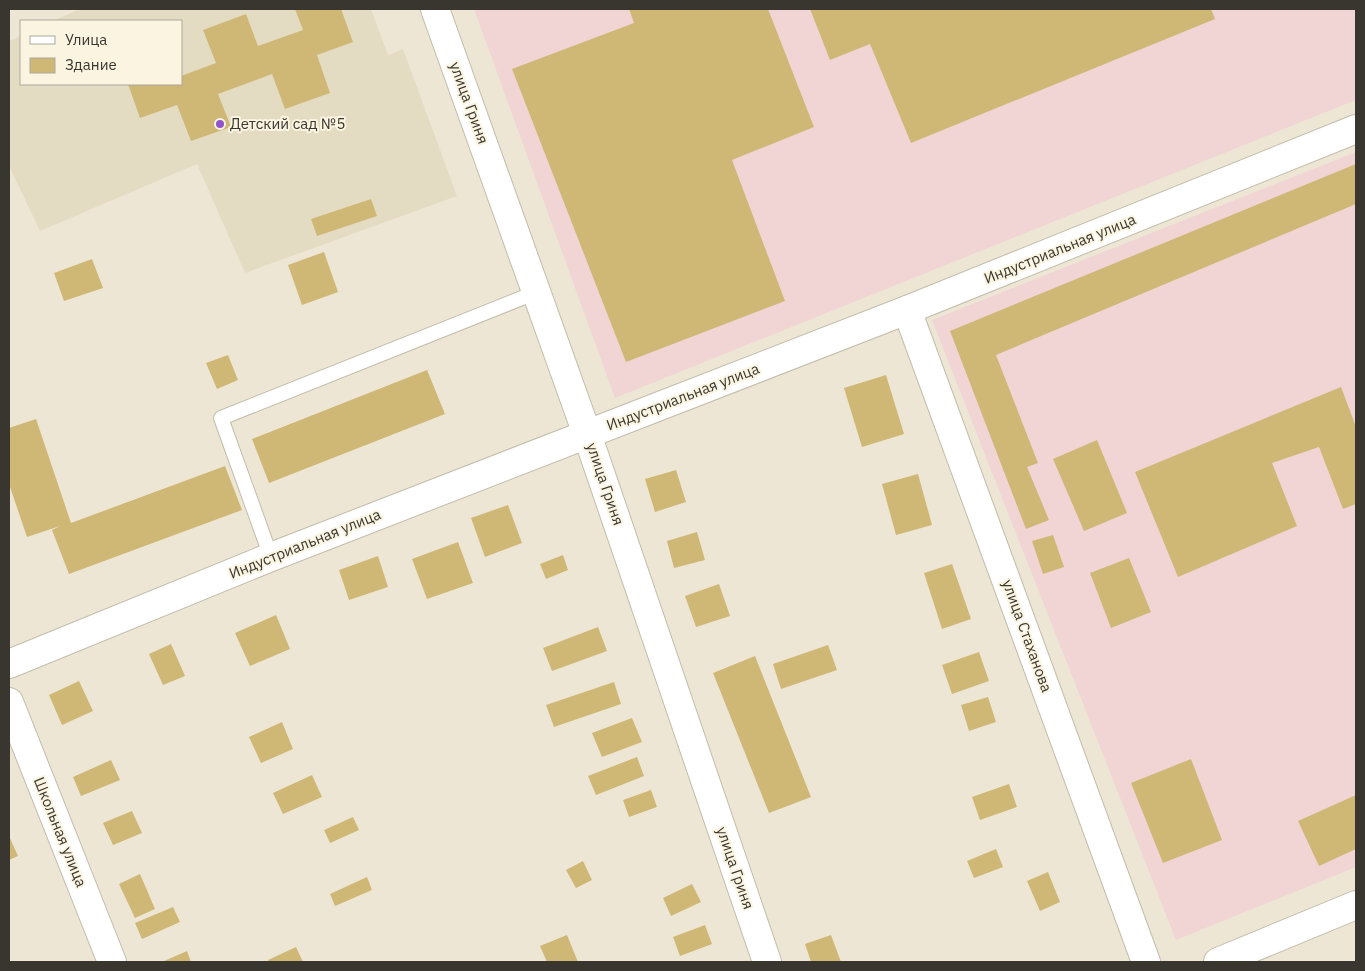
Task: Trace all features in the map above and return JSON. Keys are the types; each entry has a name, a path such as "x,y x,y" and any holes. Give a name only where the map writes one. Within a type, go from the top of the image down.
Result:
{"street":[{"name":"улица Гриня","path":"436,9 588,434 767,962"},
{"name":"Индустриальная улица","path":"9,664 271,557 907,310 1356,129"},
{"name":"улица Стаханова","path":"907,310 1146,962"},
{"name":"Школьная улица","path":"9,702 112,962"},
{"path":"1218,962 1356,905"}],"lane":[{"path":"271,557 222,418 537,292"}],"shaded area":[{"name":"Детский сад №5","path":"80,9 371,9 388,55 403,49 457,196 245,273 197,164 40,231 9,166 9,41 20,36 20,85 182,85 182,20 55,20"},
{"path":"474,9 1356,9 1356,100 615,398"},
{"path":"1356,152 1356,867 1176,940 932,320"}],"building":[{"path":"295,9 341,9 353,42 317,55 330,93 285,109 272,74 218,94 231,127 191,141 177,105 140,118 128,85 182,85 182,76 216,63 203,30 246,14 258,46 303,30"},
{"path":"629,9 768,9 814,127 732,160 785,301 626,362 512,69 634,23"},
{"path":"810,9 1211,9 1215,19 911,143 870,44 830,60"},
{"path":"1356,164 1356,204 996,355 1038,463 1027,467 1049,520 1026,529 950,331"},
{"path":"371,199 377,216 317,236 311,219"},
{"path":"324,252 338,292 302,305 288,265"},
{"path":"92,259 103,288 64,301 54,273"},
{"path":"228,355 238,380 217,389 206,363"},
{"path":"427,370 445,414 269,483 252,439"},
{"path":"886,375 904,434 862,447 844,388"},
{"path":"1341,387 1356,427 1356,504 1343,509 1319,447 1272,463 1297,526 1178,577 1135,472"},
{"path":"36,419 71,523 225,466 242,510 69,574 52,530 60,526 27,537 9,484 9,428"},
{"path":"1097,440 1127,513 1084,531 1053,459"},
{"path":"676,470 686,502 655,512 645,479"},
{"path":"918,474 932,525 896,535 882,484"},
{"path":"508,505 522,543 485,557 471,518"},
{"path":"697,532 705,560 674,568 667,541"},
{"path":"1053,535 1064,567 1043,574 1032,541"},
{"path":"458,542 473,583 427,599 412,559"},
{"path":"563,555 568,570 546,579 540,564"},
{"path":"378,556 388,587 349,600 339,570"},
{"path":"1129,558 1151,612 1111,628 1090,573"},
{"path":"952,564 971,619 942,629 924,573"},
{"path":"719,584 730,616 696,627 685,596"},
{"path":"276,615 290,649 250,666 235,633"},
{"path":"598,627 607,651 552,671 543,648"},
{"path":"171,644 185,676 163,685 149,654"},
{"path":"828,645 837,670 781,689 773,664"},
{"path":"979,652 989,681 952,694 942,665"},
{"path":"755,656 811,797 769,813 713,673"},
{"path":"79,681 93,711 62,725 49,695"},
{"path":"614,682 621,704 554,727 546,705"},
{"path":"988,697 996,722 969,731 961,705"},
{"path":"632,718 642,742 602,757 592,733"},
{"path":"282,722 293,749 261,763 249,737"},
{"path":"637,757 644,776 596,795 588,776"},
{"path":"1191,759 1222,840 1163,863 1131,783"},
{"path":"111,760 120,780 81,796 73,777"},
{"path":"312,775 322,797 283,814 273,793"},
{"path":"1009,784 1017,807 980,820 972,797"},
{"path":"651,790 657,807 629,817 623,800"},
{"path":"1356,795 1356,849 1319,866 1298,821"},
{"path":"132,811 142,833 113,845 103,823"},
{"path":"353,817 359,830 330,843 324,830"},
{"path":"9,836 18,856 9,860"},
{"path":"996,849 1003,867 974,878 967,861"},
{"path":"583,861 592,880 576,888 566,870"},
{"path":"1048,872 1060,902 1040,911 1027,881"},
{"path":"140,874 155,909 135,918 119,884"},
{"path":"367,877 372,890 335,906 330,894"},
{"path":"692,884 701,902 671,916 663,898"},
{"path":"173,907 180,922 142,939 135,923"},
{"path":"705,925 712,944 680,956 673,937"},
{"path":"567,935 578,962 547,962 540,946"},
{"path":"831,935 841,962 811,962 805,944"},
{"path":"296,947 303,962 269,962 268,960"},
{"path":"187,951 191,962 162,962"}],"place":[{"name":"Детский сад №5","path":"220,124"}]}
